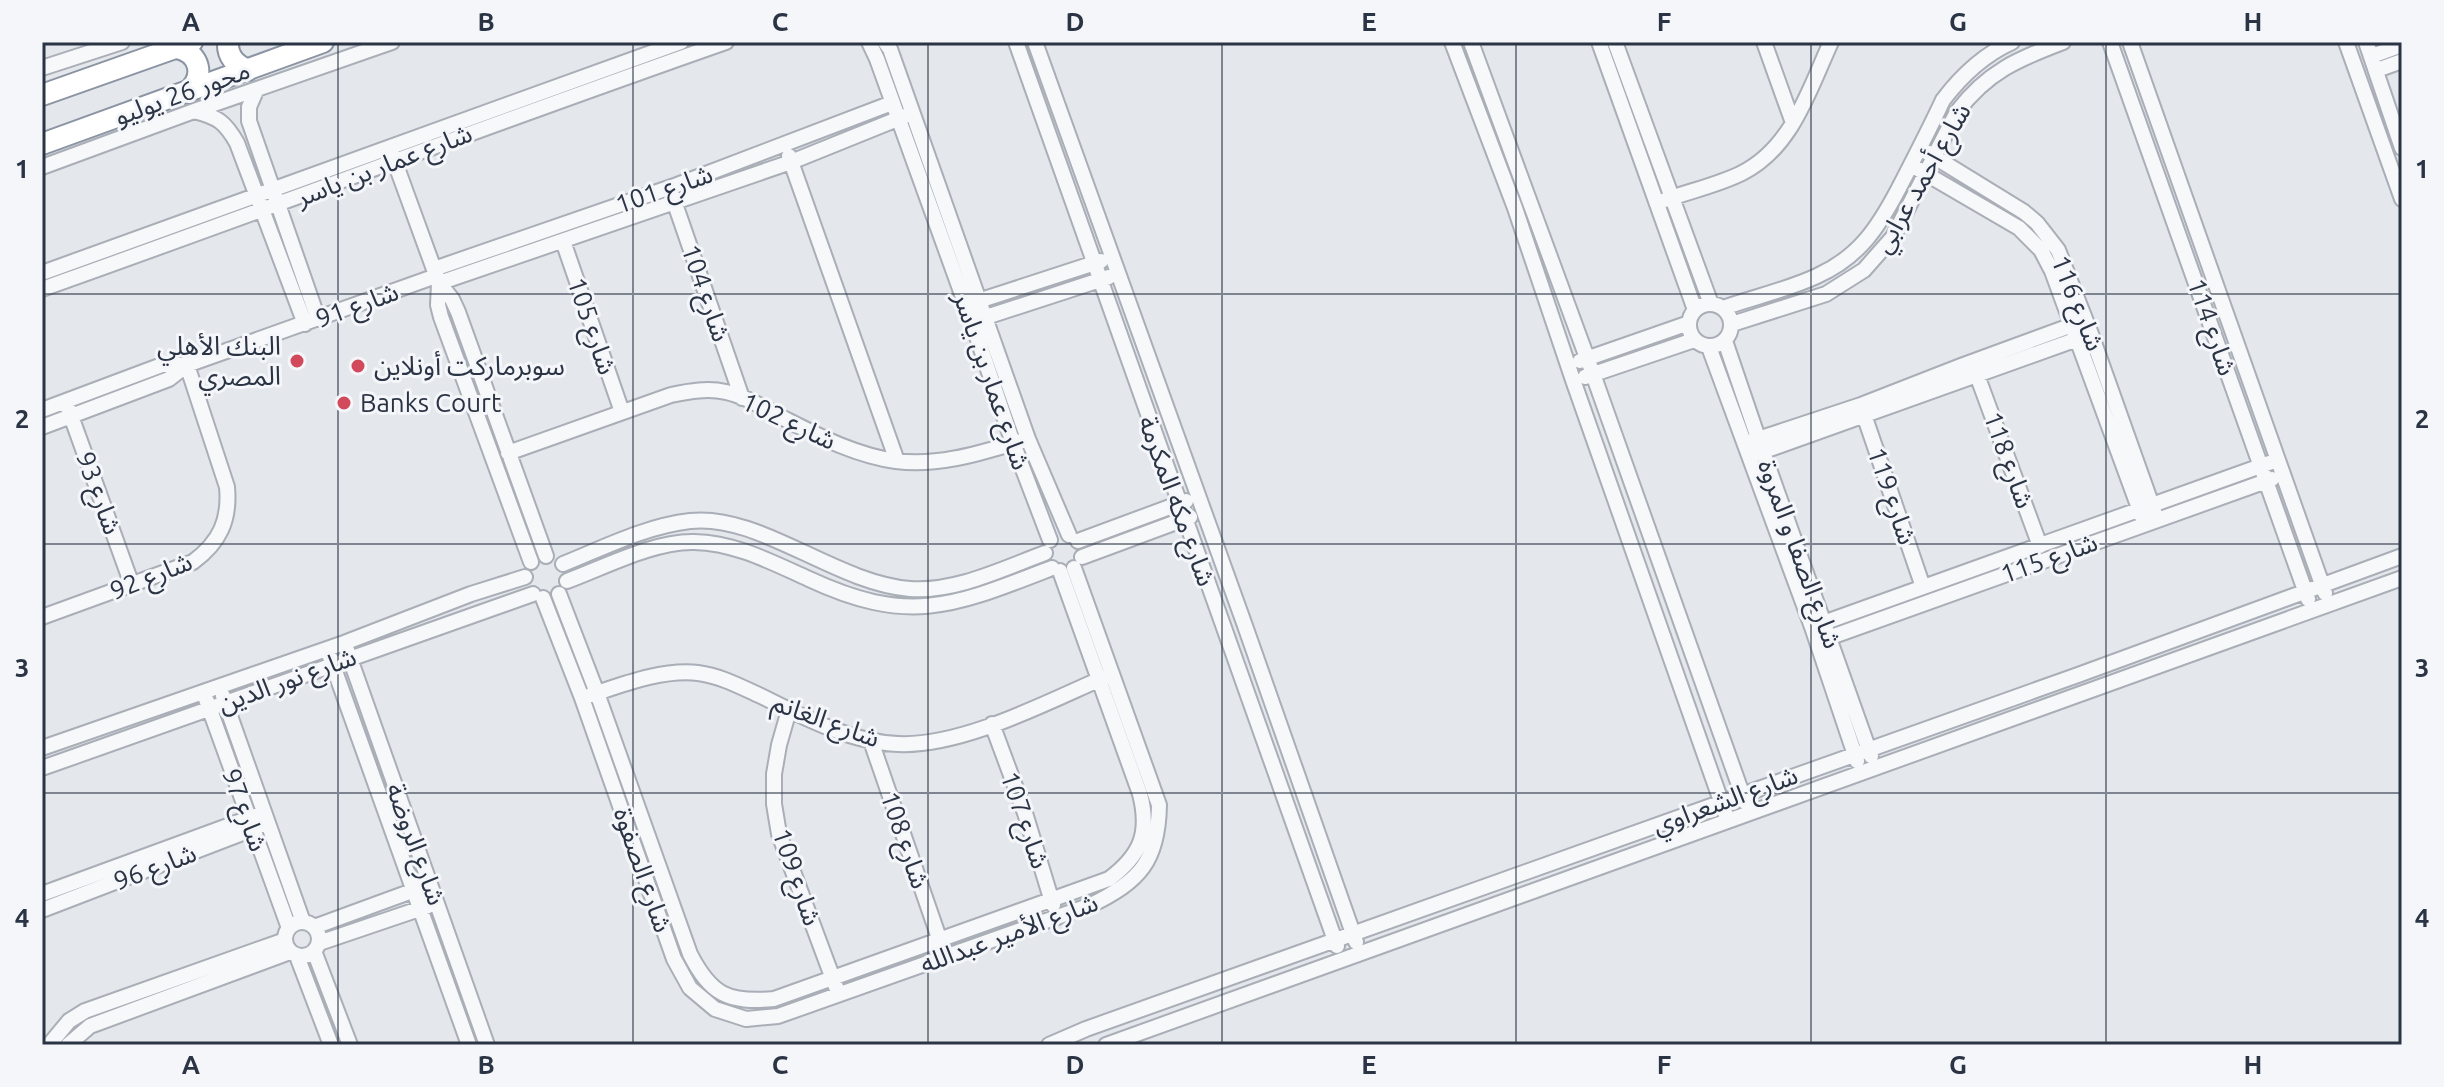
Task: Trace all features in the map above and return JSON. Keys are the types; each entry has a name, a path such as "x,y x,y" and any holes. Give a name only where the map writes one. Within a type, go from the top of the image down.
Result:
{"highway":[{"path":"228,42 234,62 248,70"},
{"name":"محور 26 يوليو","path":"42,144 190,101 248,70 323,42"},
{"path":"184,45 199,66 190,101"},
{"name":"محور 26 يوليو","path":"42,95 184,45"}],"street":[{"path":"42,68 122,42"},
{"path":"42,167 190,101 256,91 392,42"},
{"name":"شارع عمار بن ياسر","path":"633,66 681,42"},
{"name":"شارع عمار بن ياسر","path":"42,273 108,258 262,211 392,154 493,116 633,66 726,42"},
{"name":"شارع عمار بن ياسر","path":"869,42 892,103 905,116"},
{"name":"شارع عمار بن ياسر","path":"885,42 905,116 980,319 1028,439 1073,538"},
{"name":"شارع مكه المكرمة","path":"1016,42 1341,959"},
{"name":"شارع مكه المكرمة","path":"1035,42 1359,952"},
{"path":"1452,42 1515,208 1728,821"},
{"path":"1471,42 1593,374 1748,814"},
{"path":"1599,42 1657,202 1692,317 1694,340"},
{"path":"1570,373 1593,374 1694,340 1709,347 1718,346 1725,341 1732,324 1727,312 1717,306 1615,42"},
{"path":"1764,42 1793,123"},
{"path":"1657,202 1728,178 1752,167 1772,151 1793,123 1831,42"},
{"name":"شارع أحمد عرابي","path":"1717,306 1815,277 1837,266 1857,250 1888,212 1943,100 1984,57 2012,42"},
{"name":"شارع أحمد عرابي","path":"1732,324 1826,294 1864,270 1893,237 1957,112 1979,86 2006,65 2063,42"},
{"name":"شارع 114","path":"2110,42 2313,612"},
{"name":"شارع 114","path":"2130,42 2330,605"},
{"path":"2346,42 2402,199"},
{"path":"2371,56 2402,45"},
{"path":"2371,56 2402,61"},
{"path":"2371,56 2402,148"},
{"path":"256,91 249,107 249,121 278,205 311,322"},
{"path":"190,101 228,127 237,143 262,211 311,322"},
{"path":"1039,109 1056,101"},
{"name":"شارع 101","path":"436,276 892,103"},
{"name":"شارع 101","path":"436,276 563,241 791,162 905,116"},
{"path":"785,145 897,461"},
{"name":"شارع 116","path":"1920,148 2024,212 2058,250 2081,330 2148,515"},
{"path":"392,154 436,276 458,312 546,556"},
{"name":"شارع عمار بن ياسر","path":"42,289 256,194 392,154"},
{"path":"1058,161 1075,154"},
{"name":"شارع 116","path":"1911,165 2010,222 2034,242 2081,330"},
{"path":"1067,187 1085,180"},
{"name":"شارع 104","path":"670,187 742,398"},
{"path":"1515,208 1530,203"},
{"path":"2173,214 2187,208"},
{"name":"شارع 105","path":"563,241 622,412"},
{"path":"974,303 1112,258"},
{"path":"980,319 1118,274"},
{"path":"436,276 441,317 531,562 525,577 527,586 538,596 559,594 567,581 563,564 546,556 531,562"},
{"name":"شارع 91","path":"42,427 169,379 187,365 436,276"},
{"path":"1570,373 1587,359 1717,306"},
{"name":"شارع عمار بن ياسر","path":"980,319 1013,443 1047,546"},
{"path":"1753,448 1977,375 2081,330"},
{"path":"1863,410 1961,366 2081,330"},
{"name":"شارع الصفا و المروة","path":"1725,341 1753,448"},
{"name":"شارع الصفا و المروة","path":"1709,347 1753,448 1868,770"},
{"name":"شارع 91","path":"42,410 162,365 187,365"},
{"name":"شارع 92","path":"42,617 193,562 213,544 226,521 227,487 187,365"},
{"name":"شارع 118","path":"1977,375 2040,546"},
{"name":"شارع 102","path":"508,453 693,390 716,391 742,398 833,443 897,461 921,463 946,460 1028,439"},
{"name":"شارع 93","path":"66,402 132,585"},
{"name":"شارع 119","path":"1863,410 1923,587"},
{"name":"شارع 115","path":"1821,632 2148,515 2277,460"},
{"name":"شارع 115","path":"1821,632 1923,587 2040,546 2282,475"},
{"path":"563,564 655,529 692,520 729,523 876,584 912,589 949,586 1047,546 1058,535 1073,538 1198,497"},
{"path":"567,581 658,547 691,542 724,544 755,554 873,604 913,608 952,604 1067,566 1204,513"},
{"path":"1067,566 1081,547 1073,538"},
{"path":"778,565 788,546"},
{"path":"1047,546 1046,560 1067,566"},
{"name":"شارع الشعراوي","path":"1049,1045 1086,1029 2402,556"},
{"name":"شارع الأمير عبدالله","path":"833,979 961,930 1109,879 1125,867 1137,851 1159,805 1106,676 1067,566"},
{"name":"شارع نور الدين","path":"42,748 525,577"},
{"name":"شارع الشعراوي","path":"1106,1045 2402,578"},
{"path":"1651,601 1671,592"},
{"name":"شارع الصفوة","path":"559,594 670,902 702,977 722,994 747,1001 774,999 833,979"},
{"name":"شارع نور الدين","path":"42,768 350,658 538,596"},
{"name":"شارع الصفوة","path":"538,596 582,698 674,959 690,988 715,1009 746,1019 778,1016 838,995"},
{"path":"1224,632 1244,623"},
{"name":"شارع الروضة","path":"344,643 487,1045"},
{"name":"شارع الروضة","path":"327,649 469,1045"},
{"name":"شارع الغانم","path":"582,698 661,675 697,673 732,683 847,734 871,741 901,744 931,742 992,724 1106,676"},
{"name":"شارع 97","path":"219,686 265,818 309,924"},
{"name":"شارع 97","path":"204,691 290,944 331,1045"},
{"name":"شارع 109","path":"789,710 774,774 774,804 779,834 838,995"},
{"name":"شارع 107","path":"992,724 1025,813 1057,917"},
{"name":"شارع 108","path":"871,741 941,958"},
{"name":"شارع 96","path":"42,910 265,818"},
{"name":"شارع الأمير عبدالله","path":"838,995 1117,893 1136,877 1151,856 1159,831 1152,823"},
{"name":"شارع 96","path":"42,894 250,824"},
{"path":"290,944 295,923 309,924 430,885"},
{"path":"290,944 306,956 317,947 437,903"},
{"path":"309,924 319,934 317,947 350,1045"},
{"path":"961,930 969,938 969,948"},
{"path":"49,1045 69,1021 85,1011 290,944"},
{"path":"68,1045 90,1026 290,944"}],"place":[{"name":"البنك الأهلي المصري","path":"297,361"},
{"name":"سوبرماركت أونلاين","path":"358,366"},
{"name":"Banks Court","path":"344,403"}]}
